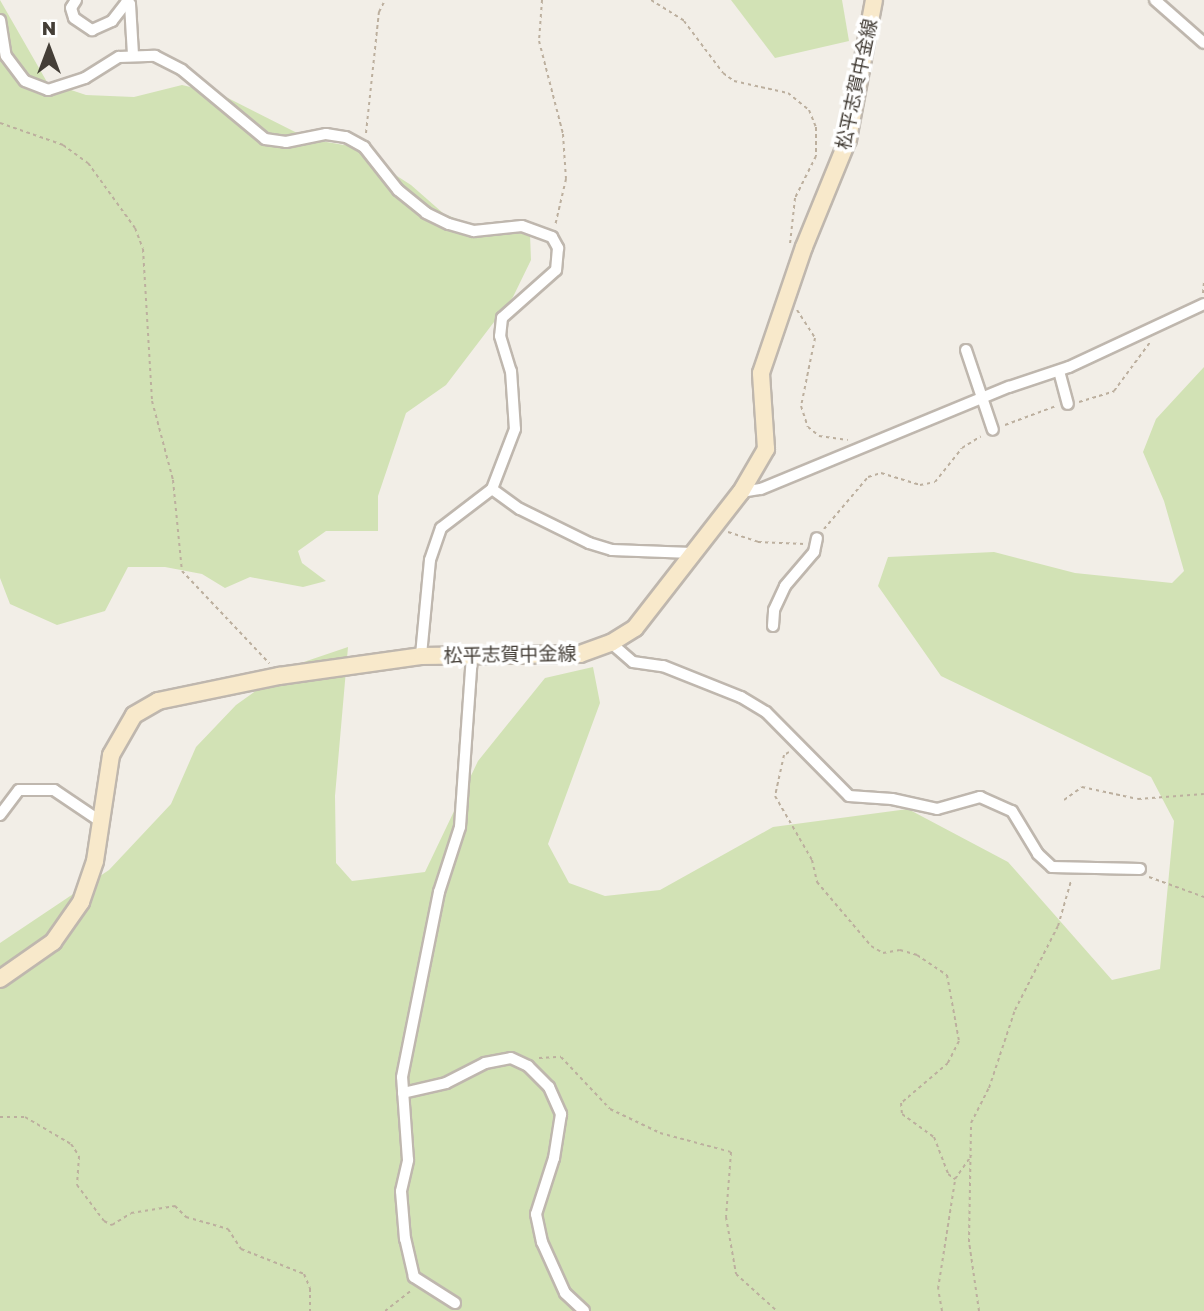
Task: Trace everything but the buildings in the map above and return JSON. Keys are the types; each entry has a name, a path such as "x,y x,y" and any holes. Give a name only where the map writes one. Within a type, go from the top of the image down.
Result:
{"main road":[{"name":"松平志賀中金線","path":"0,979 53,942 81,902 95,862 111,755 134,715 158,701 189,692 279,676 421,656 580,654 611,643 635,628 741,492 766,449 761,373 848,139 874,0"}],"street":[{"path":"76,0 71,8 74,18 92,30 113,21 126,3 130,4 133,55"},
{"path":"1155,0 1204,43"},
{"path":"0,20 6,57 25,82 48,90 133,55 155,56 181,70 265,139 286,142 326,134 346,137 364,147 398,190 449,224 474,231 522,226 552,237 558,247 556,270 502,318 500,336 511,371 515,429 492,489 441,528 430,560 421,656"},
{"path":"741,492 761,489 981,398 1059,371 1204,304"},
{"path":"966,350 993,430"},
{"path":"1059,371 1068,404"},
{"path":"492,489 520,509 589,543 612,550 692,553"},
{"path":"773,626 785,586 814,552 817,538"},
{"path":"611,643 633,662 663,666 741,697 766,712 849,796 892,799 937,809 980,797 1012,811 1038,854 1052,867 1140,869"},
{"path":"455,1303 414,1277 405,1239 401,1191 408,1160 402,1077 439,892 460,827 472,655"},
{"path":"0,815 19,790 54,790 100,821"},
{"path":"403,1093 446,1083 485,1063 511,1058 528,1066 550,1087 561,1114 554,1158 536,1214 542,1242 565,1293 584,1311"}],"path":[{"path":"364,147 379,12 385,0"},
{"path":"542,0 539,41 563,134 566,179 552,237"},
{"path":"651,0 684,21 723,73 734,81 788,93 809,110 816,127 816,156 790,218 790,253"},
{"path":"0,123 63,145 88,163 135,228 143,249 152,401 173,480 182,571 279,676"},
{"path":"788,295 815,338 801,406 808,427 819,436 846,439 856,450"},
{"path":"716,523 758,541 811,544 854,488 868,477 881,473 920,485 935,482 962,448 993,430 1114,391 1153,339"},
{"path":"799,746 784,755 775,796 812,860 817,882 871,946 883,953 900,950 917,955 947,975 959,1041 948,1063 901,1103 902,1114 913,1126 934,1137 947,1174 955,1179"},
{"path":"1064,800 1082,787 1138,799 1204,793"},
{"path":"979,1311 969,1242 971,1123 989,1088 1014,1010 1058,926 1068,900 1070,869"},
{"path":"1140,869 1156,883 1204,897"},
{"path":"528,1066 539,1058 561,1056 610,1109 660,1133 731,1153 726,1217 736,1274 778,1311"},
{"path":"0,1117 24,1117 71,1144 79,1156 77,1185 104,1221 112,1225 131,1213 175,1206 186,1217 228,1229 241,1249 304,1274 310,1288 310,1311"},
{"path":"942,1311 938,1289 955,1179 972,1155"},
{"path":"385,1311 421,1283"}],"green space":[{"path":"0,0 47,82 86,95 134,97 182,85 220,94 309,139 350,146 411,185 444,214 486,230 530,234 531,260 513,297 446,385 406,413 378,496 378,531 326,531 298,551 302,563 326,581 303,587 250,577 225,588 202,574 165,567 128,567 105,611 57,625 10,604 0,578"},
{"path":"731,0 842,0 849,41 775,58"},
{"path":"1204,367 1204,1311 0,1311 0,943 109,870 171,804 196,747 236,705 289,667 348,647 335,796 336,863 352,881 425,872 478,761 545,678 593,667 600,703 548,844 569,883 605,896 660,890 773,827 908,809 1008,862 1112,980 1160,969 1174,821 1151,777 941,676 878,586 888,557 994,552 1075,573 1172,583 1184,571 1164,501 1143,452 1156,419"}]}
